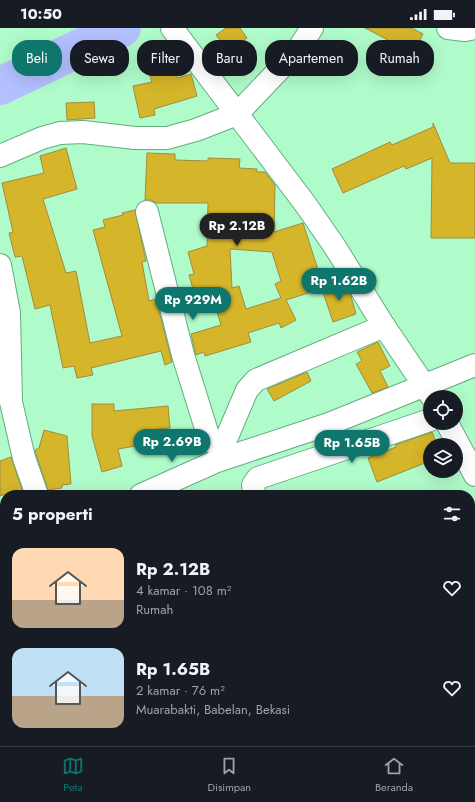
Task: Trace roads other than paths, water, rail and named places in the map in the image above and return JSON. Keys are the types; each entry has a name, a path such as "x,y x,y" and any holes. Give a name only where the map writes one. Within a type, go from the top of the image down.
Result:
{"street":[{"path":"172,28 306,205 335,247 384,326 428,390"},
{"path":"0,156 42,138 60,133 83,132 135,138 167,138 196,130 237,114 298,52 312,28"},
{"path":"448,28 465,30 475,28"},
{"path":"147,212 183,355 208,436 220,454"},
{"path":"0,265 11,402 24,458 35,490"},
{"path":"220,454 247,390 256,380 384,326"},
{"path":"431,390 475,365"},
{"path":"151,490 220,454 329,424 423,393"},
{"path":"254,490 253,485 258,478 423,422"},
{"path":"450,430 475,475"}],"waterway":[{"path":"0,86 122,28"}]}
